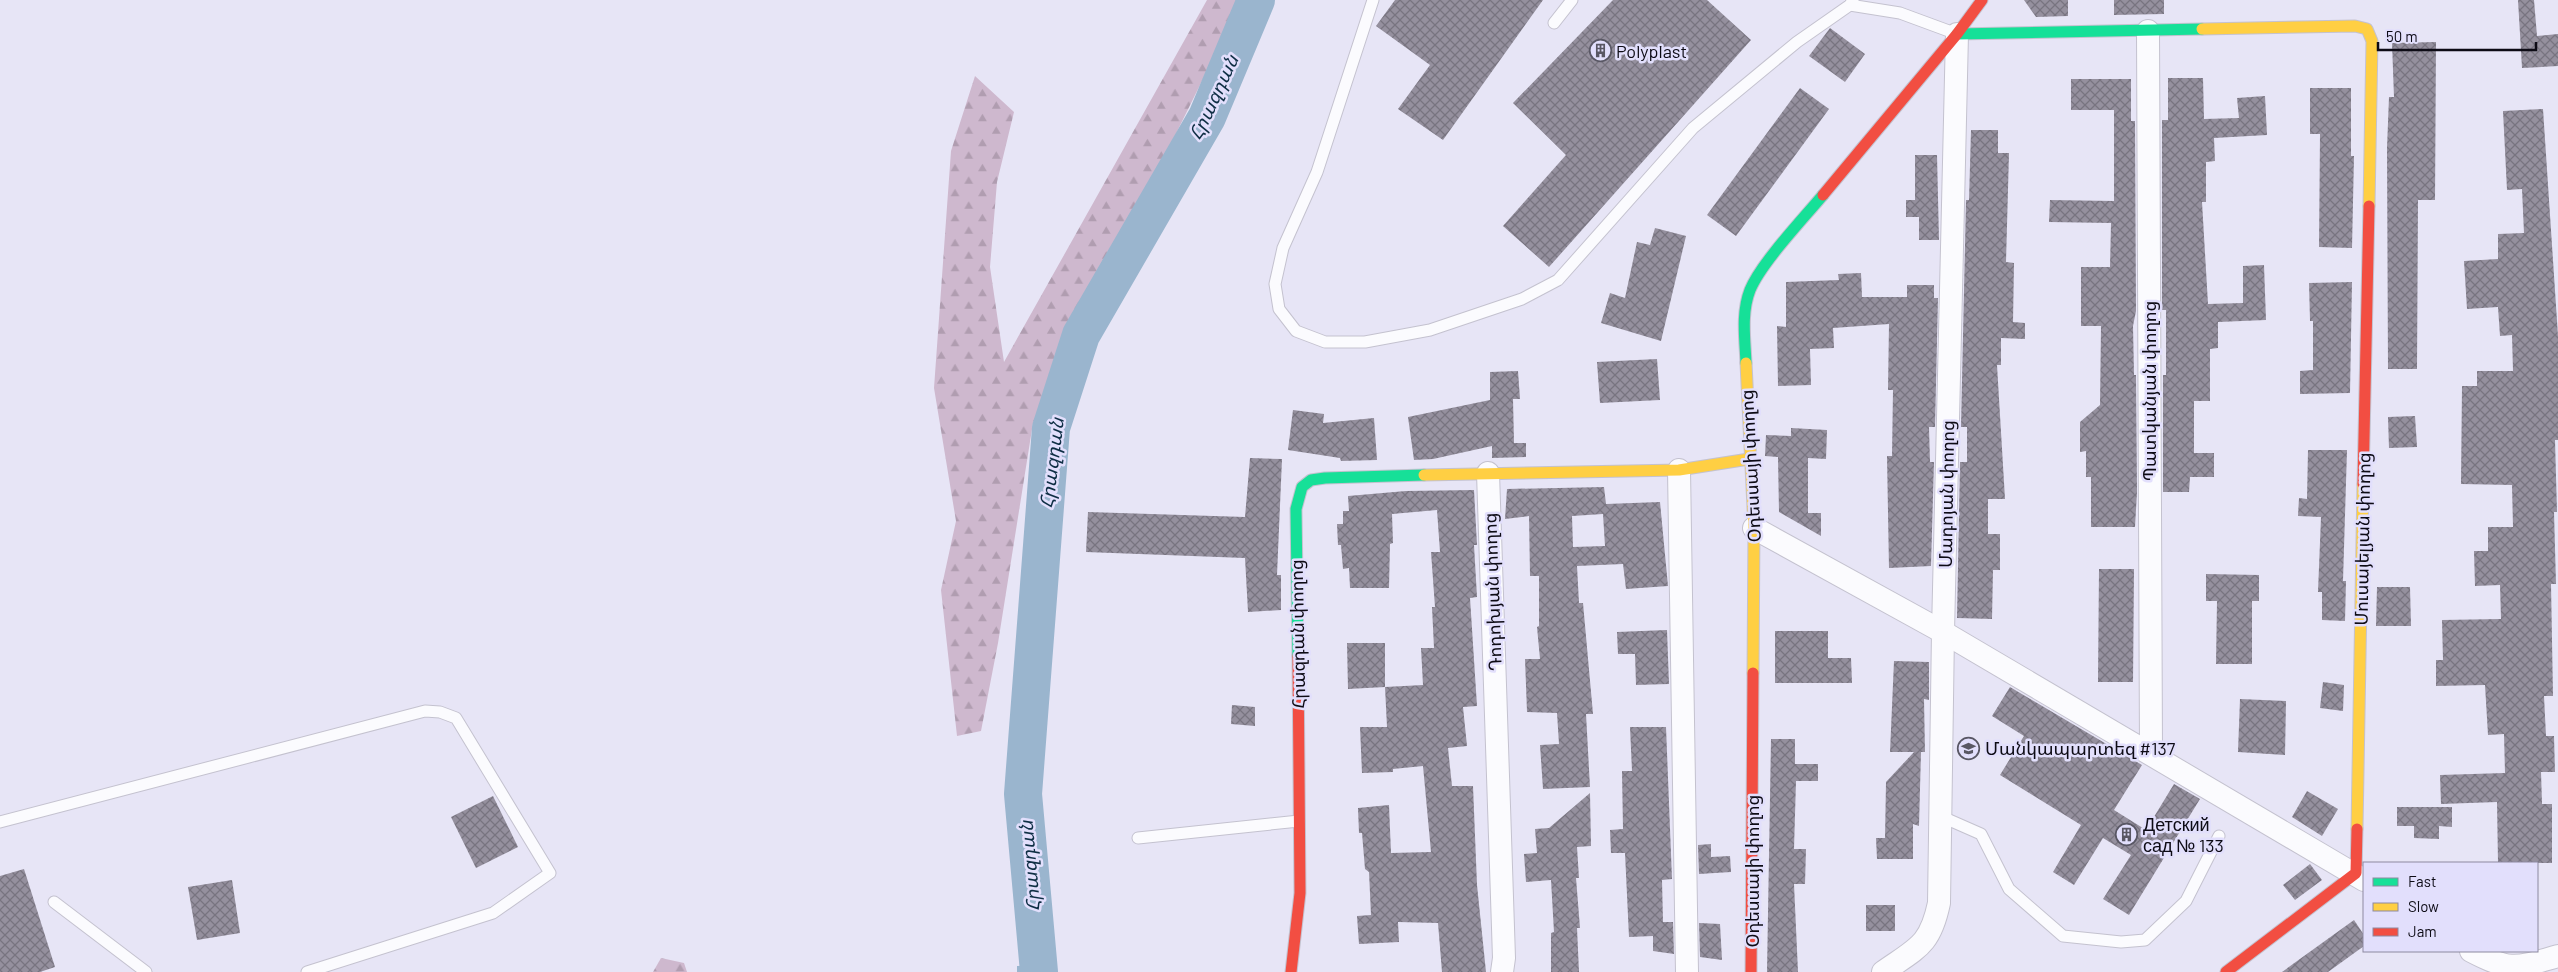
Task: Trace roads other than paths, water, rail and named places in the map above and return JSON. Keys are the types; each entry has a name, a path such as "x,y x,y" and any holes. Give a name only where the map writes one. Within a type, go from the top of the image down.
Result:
{"street":[{"path":"1957,34 1982,0"},
{"name":"Մուսայելյան փողոց","path":"2148,31 2355,26 2367,29 2372,41 2360,876"},
{"path":"1957,34 2148,31"},
{"name":"Պատկանյան փողոց","path":"2148,31 2151,752"},
{"name":"Օդեսսայի փողոց","path":"1751,972 1754,528 1749,459 1744,317 1750,290 1763,268 1957,34"},
{"name":"Մադոյան փողոց","path":"1883,972 1921,946 1931,934 1939,903 1943,632 1957,34"},
{"path":"1488,472 1679,470 1749,459"},
{"path":"1679,470 1687,972"},
{"name":"Հրազդան փողոց","path":"1292,972 1300,893 1296,494 1303,484 1320,478 1488,472"},
{"name":"Դոդոխյան փողոց","path":"1488,472 1504,948 1502,972"},
{"path":"1754,528 1943,632 2360,876 2226,972"},
{"path":"2473,952 2490,962 2508,968 2558,957"},
{"path":"2545,972 2558,957"}],"lane":[{"path":"1373,0 1317,172 1283,248 1275,284 1279,308 1296,331 1325,342 1365,342 1430,330 1522,299 1558,280 1693,128 1797,42 1852,3 1900,12 1957,34"},
{"path":"1554,23 1572,0"},
{"path":"0,822 425,712 440,712 456,718 550,873 493,913 307,972"},
{"path":"1940,816 1981,834 2009,889 2063,936 2121,942 2145,940 2186,901 2219,836"},
{"path":"1138,838 1299,820"},
{"path":"54,902 146,972"}],"water":[{"path":"1057,965 1057,972 1017,972 1017,966"}],"waterway":[{"name":"Հրազդան","path":"1039,972 1023,794 1051,428 1081,335 1207,117 1256,0"}],"place":[{"name":"Polyplast","path":"1600,51"},
{"name":"Մանկապարտեզ #137","path":"1969,748"},
{"name":"Детский сад № 133","path":"2127,834"}]}
